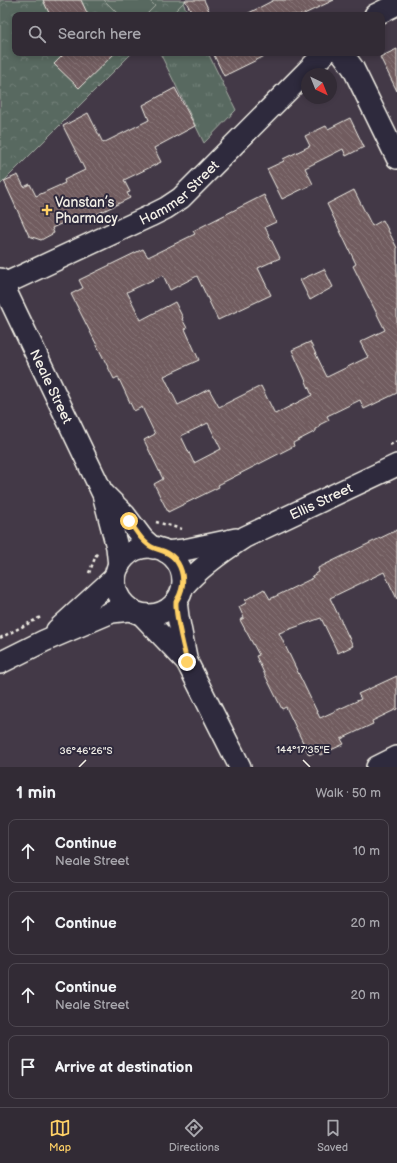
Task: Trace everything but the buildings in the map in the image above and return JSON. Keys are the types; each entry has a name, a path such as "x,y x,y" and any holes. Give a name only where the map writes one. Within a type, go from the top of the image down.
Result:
{"street":[{"path":"381,12 397,4"},
{"name":"Hammer Street","path":"1,283 150,216 181,198 322,56"},
{"path":"344,56 353,68 397,158"},
{"name":"Neale Street","path":"1,283 103,494 117,547 117,572"},
{"name":"Ellis Street","path":"179,594 191,577 226,549 245,537 397,465"},
{"name":"Neale Street","path":"103,494 125,516 143,539 160,550"},
{"name":"Ellis Street","path":"160,550 184,550 245,537"},
{"path":"187,662 136,612 123,604 118,596 115,587 117,572 124,558 142,548 160,550 174,559 180,567 183,577 179,594 178,617 187,662 240,767"},
{"path":"44,641 117,572"},
{"path":"0,663 44,641 112,612 136,612 152,615 160,613 169,609 179,594"},
{"path":"377,767 397,757"}],"green space":[{"path":"0,0 186,0 174,12 12,12 12,56 129,56 0,185"},
{"path":"104,0 149,0 155,6 149,12 116,12"},
{"path":"183,3 188,12 174,12"},
{"path":"161,56 209,56 236,110 204,143"}],"place":[{"name":"Vanstan’s Pharmacy","path":"47,210"}],"route":[{"path":"129,521 143,539 153,548 166,552 180,567 183,577 182,587 176,602 187,662"}]}
